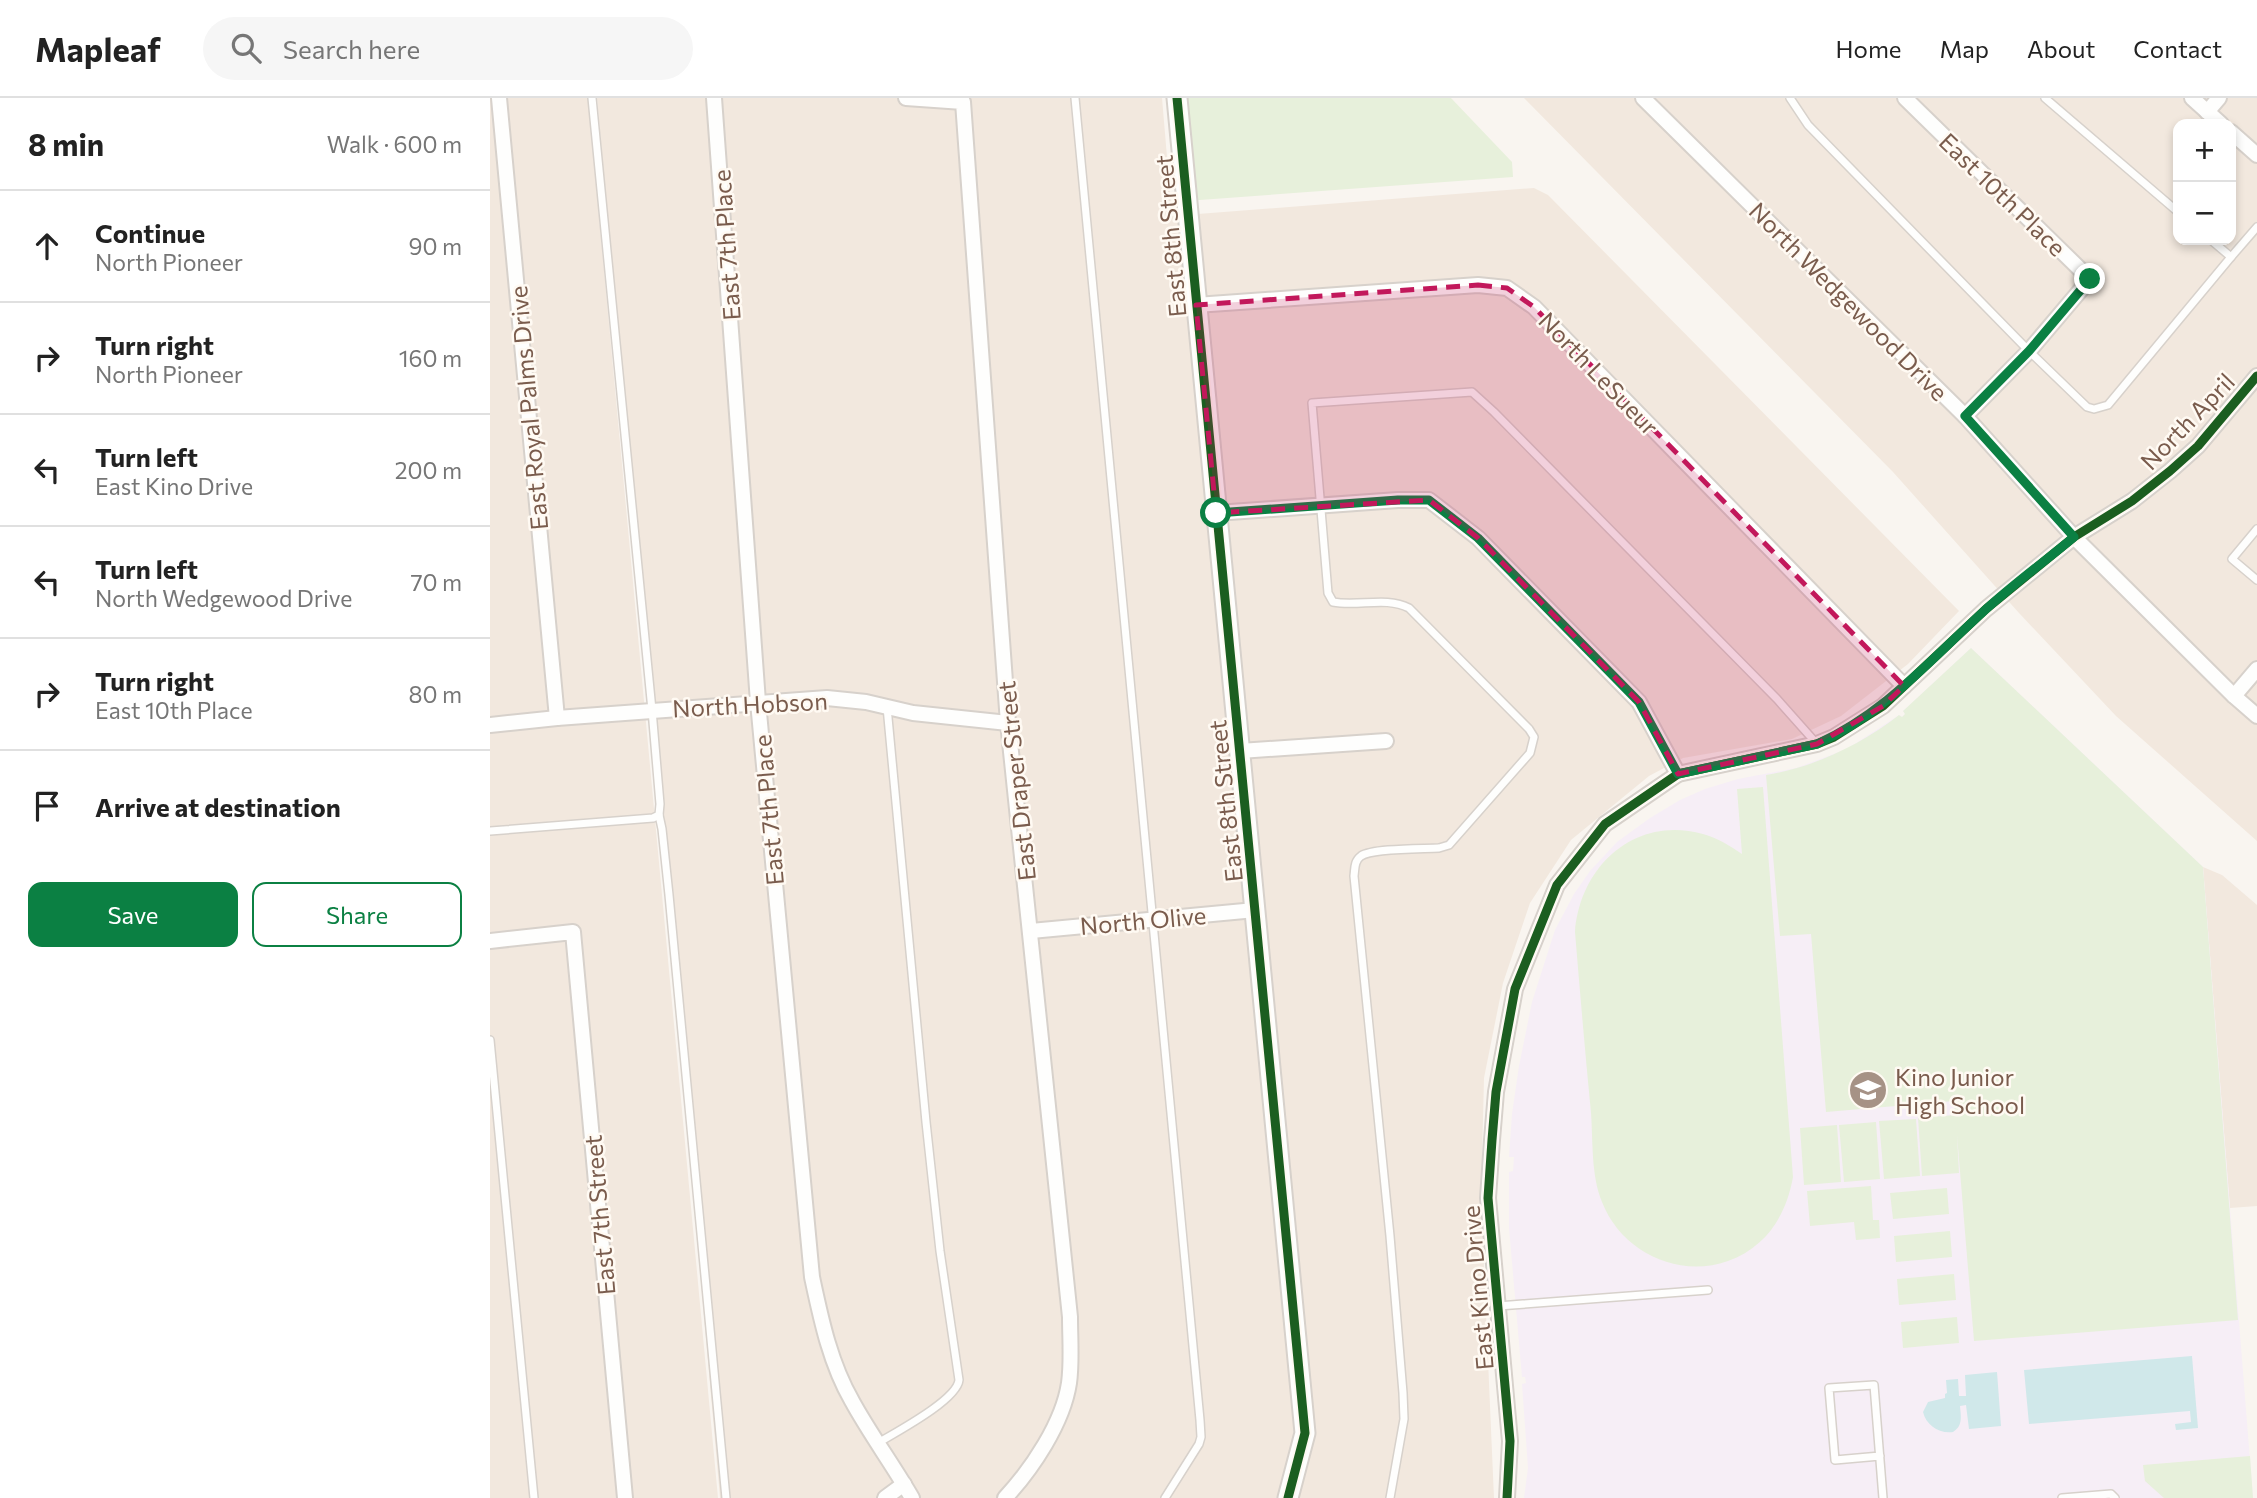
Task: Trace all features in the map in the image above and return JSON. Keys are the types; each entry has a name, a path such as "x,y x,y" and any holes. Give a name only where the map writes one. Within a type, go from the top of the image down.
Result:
{"street":[{"name":"East Royal Palms Drive","path":"499,98 557,718"},
{"name":"East 7th Place","path":"714,98 758,702 812,1277 821,1321 850,1399 912,1498"},
{"name":"East Draper Street","path":"906,98 963,102 1008,723 1070,1317 1069,1385 1059,1415 1026,1476 1006,1498"},
{"name":"East 8th Street","path":"1177,98 1305,1433 1288,1498"},
{"name":"East 10th Place","path":"1905,98 2090,279 2029,351 1965,416"},
{"path":"2192,98 2215,119"},
{"path":"2207,112 2219,98"},
{"name":"North Wedgewood Drive","path":"1647,100 1965,416 2074,537 2257,716"},
{"path":"2236,136 2257,155"},
{"name":"North LeSueur","path":"1196,305 1478,285 1507,288 1534,307 1904,686"},
{"name":"North April","path":"2074,537 2132,501 2170,471 2198,446 2257,376"},
{"path":"1216,513 1429,500 1478,538 1639,702 1678,774"},
{"name":"East Kino Drive","path":"1507,1498 1510,1440 1488,1198 1496,1091 1515,989 1557,885 1605,824 1678,774 1817,744 1834,737 1883,706 1986,609 2074,537"},
{"path":"2234,696 2257,669"},
{"name":"North Hobson","path":"490,725 827,698 866,702 913,713 1008,723"},
{"path":"1240,751 1386,741"},
{"name":"North Olive","path":"1031,930 1255,910"},
{"name":"East 7th Street","path":"490,941 573,932 625,1498"},
{"path":"885,1498 904,1484"}],"lane":[{"path":"593,98 652,710 659,815 671,908 726,1498"},
{"path":"1075,98 1201,1437 1165,1498"},
{"path":"1790,98 1808,125 2087,407 2108,405 2257,228"},
{"path":"2045,98 2173,208"},
{"path":"2217,245 2231,257"},
{"path":"1390,1498 1404,1419 1390,1236 1354,876 1355,864 1360,857 1371,852 1449,845 1530,752 1534,737 1409,608 1393,603 1333,602 1328,593 1312,403 1472,392 1710,630 1817,744"},
{"path":"2257,529 2232,559 2257,580"},
{"path":"878,1443 928,1413 953,1394 958,1388 959,1380 940,1251 926,1122 887,707"},
{"path":"490,831 653,818 659,815"},
{"path":"490,1040 534,1498"},
{"path":"1497,1306 1708,1290"},
{"path":"1880,1456 1835,1460 1829,1388 1874,1385 1880,1456 1883,1498"},
{"path":"2062,1498 2111,1494 2115,1498"}],"highlighted area":[{"path":"1478,285 1507,288 1534,307 1904,686 1883,706 1817,744 1678,774 1639,702 1478,538 1429,500 1216,513 1196,305"}],"shaded area":[{"path":"490,98 588,98 718,1498 490,1498"},
{"path":"597,98 1162,98 1172,216 1534,188 1548,195 1959,611 1908,664 1841,716 1792,739 1683,758 1649,776 1571,840 1530,903 1503,983 1484,1078 1481,1199 1494,1498 720,1498"},
{"path":"1524,98 2257,98 2257,841 2116,716 2019,613 1893,472"},
{"name":"Kino Junior High School","path":"1971,648 2203,867 2253,1498 1524,1498 1528,1468 1522,1384 1526,1383 1525,1377 1522,1377 1509,1228 1509,1172 1513,1171 1514,1157 1509,1157 1519,1066 1532,1002 1555,930 1590,871 1617,842 1650,818 1705,789 1738,779 1796,768 1847,749 1899,715 1902,717 1905,714 1903,711"},
{"path":"2203,867 2222,875 2257,905 2257,1206 2230,1208"}],"green space":[{"path":"1177,98 1451,98 1512,162 1513,177 1186,201"},
{"path":"1971,648 2203,867 2238,1320 1974,1341 1957,1135 1959,1173 1922,1176 1918,1118 1955,1115 1954,1101 1826,1112 1811,934 1780,936 1766,775 1802,766 1836,753 1869,736 1899,715 1902,717 1905,714 1903,711"},
{"path":"1763,787 1793,1177 1779,1217 1763,1239 1753,1247 1728,1261 1709,1266 1671,1263 1653,1257 1623,1234 1611,1219 1598,1192 1575,932 1579,908 1600,867 1615,851 1634,839 1655,832 1678,830 1703,834 1742,854 1737,789"},
{"path":"1916,1119 1920,1176 1884,1179 1879,1121"},
{"path":"1876,1122 1880,1179 1844,1182 1839,1125"},
{"path":"1837,1125 1841,1182 1804,1185 1800,1128"},
{"path":"1871,1186 1873,1220 1879,1220 1880,1238 1856,1240 1854,1222 1810,1226 1807,1191"},
{"path":"1947,1188 1949,1214 1893,1219 1890,1193"},
{"path":"1950,1231 1952,1257 1896,1262 1894,1236"},
{"path":"1954,1274 1956,1300 1899,1305 1897,1279"},
{"path":"1957,1317 1959,1343 1903,1348 1901,1322"},
{"path":"2250,1456 2253,1498 2164,1498 2145,1481 2143,1465"}],"water":[{"path":"2192,1356 2198,1428 2176,1430 2175,1424 2191,1422 2190,1411 2029,1424 2024,1370"},
{"path":"1997,1372 2001,1426 1969,1429 1966,1405 1960,1406 1960,1424 1953,1432 1938,1430 1927,1421 1923,1412 1928,1402 1945,1398 1946,1380 1958,1379 1959,1396 1966,1396 1965,1375"}],"cycle path":[{"path":"1177,98 1305,1433 1288,1498"},
{"path":"1507,1498 1510,1441 1488,1198 1492,1140 1496,1092 1515,989 1557,885 1605,824 1678,774 1817,744 1834,737 1883,706 1986,609 2074,537 2132,501 2170,471 2198,446 2257,376"}],"place":[{"name":"Kino Junior High School","path":"1868,1090"}],"route":[{"path":"1216,513 1429,500 1478,538 1639,702 1678,774 1817,744 1834,737 1883,706 1986,609 2074,537 1965,416 2029,351 2090,279"}]}
